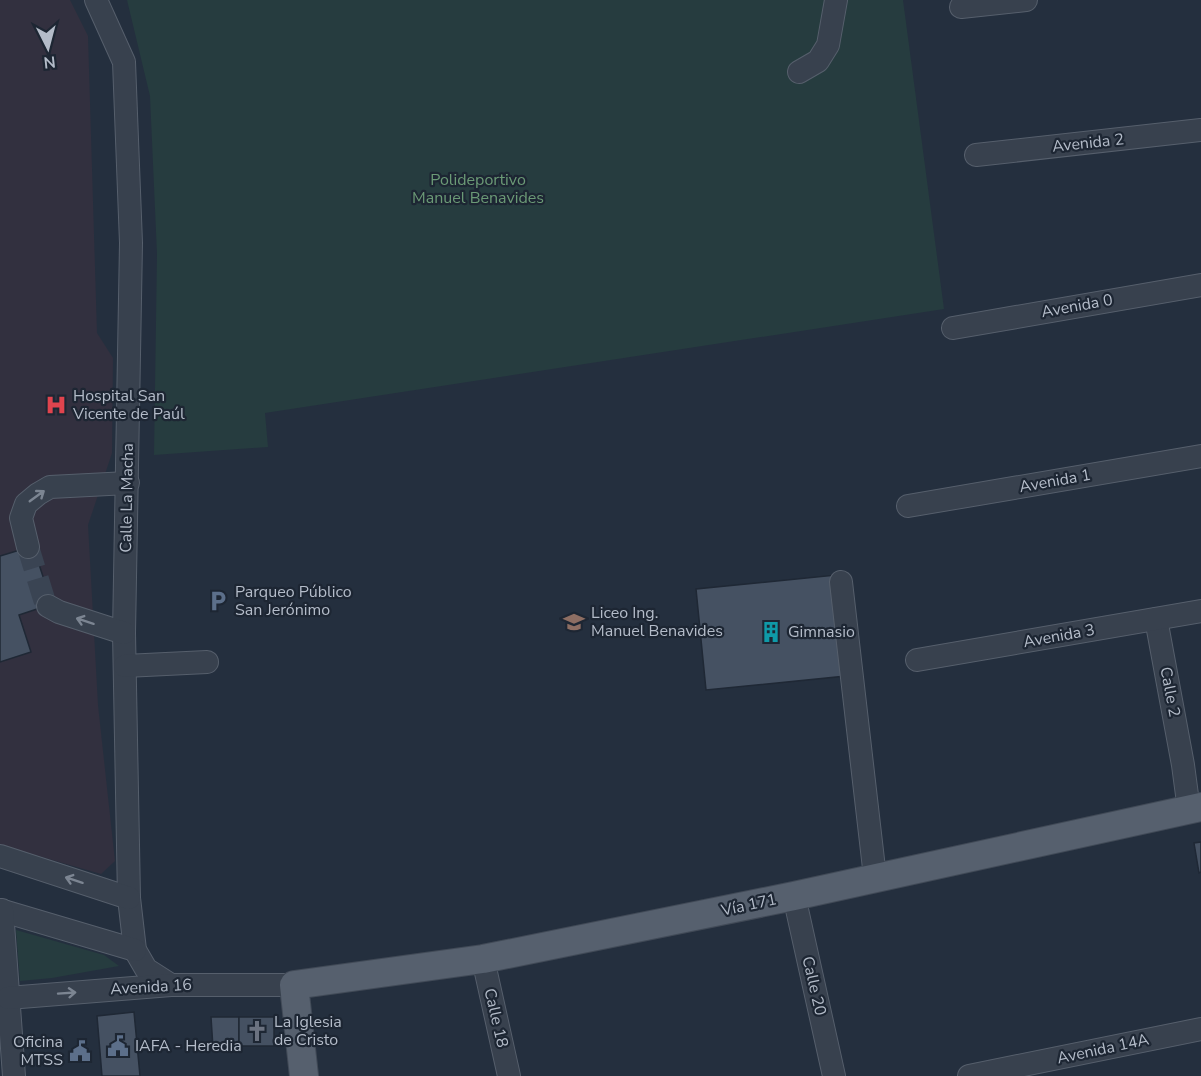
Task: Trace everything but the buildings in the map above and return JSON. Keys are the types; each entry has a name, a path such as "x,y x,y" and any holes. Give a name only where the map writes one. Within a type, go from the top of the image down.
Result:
{"main road":[{"name":"Vía 171","path":"294,985 483,959 794,896 1195,808"},
{"path":"294,985 304,1076"}],"street":[{"name":"Calle La Macha","path":"96,0 124,62 131,243 124,633 129,898 135,950"},
{"path":"105,0 114,39"},
{"path":"800,72 818,61 828,45 836,0"},
{"path":"962,7 1026,0"},
{"name":"Avenida 2","path":"976,155 1201,130"},
{"name":"Avenida 0","path":"953,328 1201,285"},
{"name":"Avenida 1","path":"908,506 1201,456"},
{"path":"28,547 21,518 26,504 38,494 50,487 128,483"},
{"path":"841,582 875,877"},
{"path":"48,606 59,612 124,633"},
{"name":"Avenida 3","path":"917,660 1201,611"},
{"name":"Calle 2","path":"1156,619 1183,765 1195,808"},
{"path":"125,666 207,662"},
{"path":"0,856 129,898"},
{"name":"Calle 20","path":"794,896 834,1076"},
{"path":"14,1076 1,910 135,950 146,969 171,985"},
{"name":"Calle 18","path":"483,959 509,1076"},
{"name":"Avenida 16","path":"8,998 171,985 294,985"},
{"name":"Avenida 14A","path":"969,1076 1201,1029"}],"shaded area":[{"name":"Hospital San Vicente de Paúl","path":"0,0 70,0 88,36 97,333 113,358 112,453 88,525 98,705 115,861 101,874 0,845"}],"green space":[{"name":"Polideportivo Manuel Benavides","path":"127,0 903,0 944,309 265,413 268,447 154,455 157,254 150,96"},
{"path":"16,930 104,955 119,966 52,978 20,981"}],"tunnel":[{"path":"28,547 48,606"}],"place":[{"name":"Hospital San Vicente de Paúl","path":"56,405"},
{"name":"Parqueo Público San Jerónimo","path":"218,601"},
{"name":"Liceo Ing. Manuel Benavides","path":"574,622"},
{"name":"Gimnasio","path":"771,632"},
{"name":"La Iglesia de Cristo","path":"257,1031"},
{"name":"IAFA - Heredia","path":"118,1046"},
{"name":"Oficina MTSS","path":"80,1051"}]}
